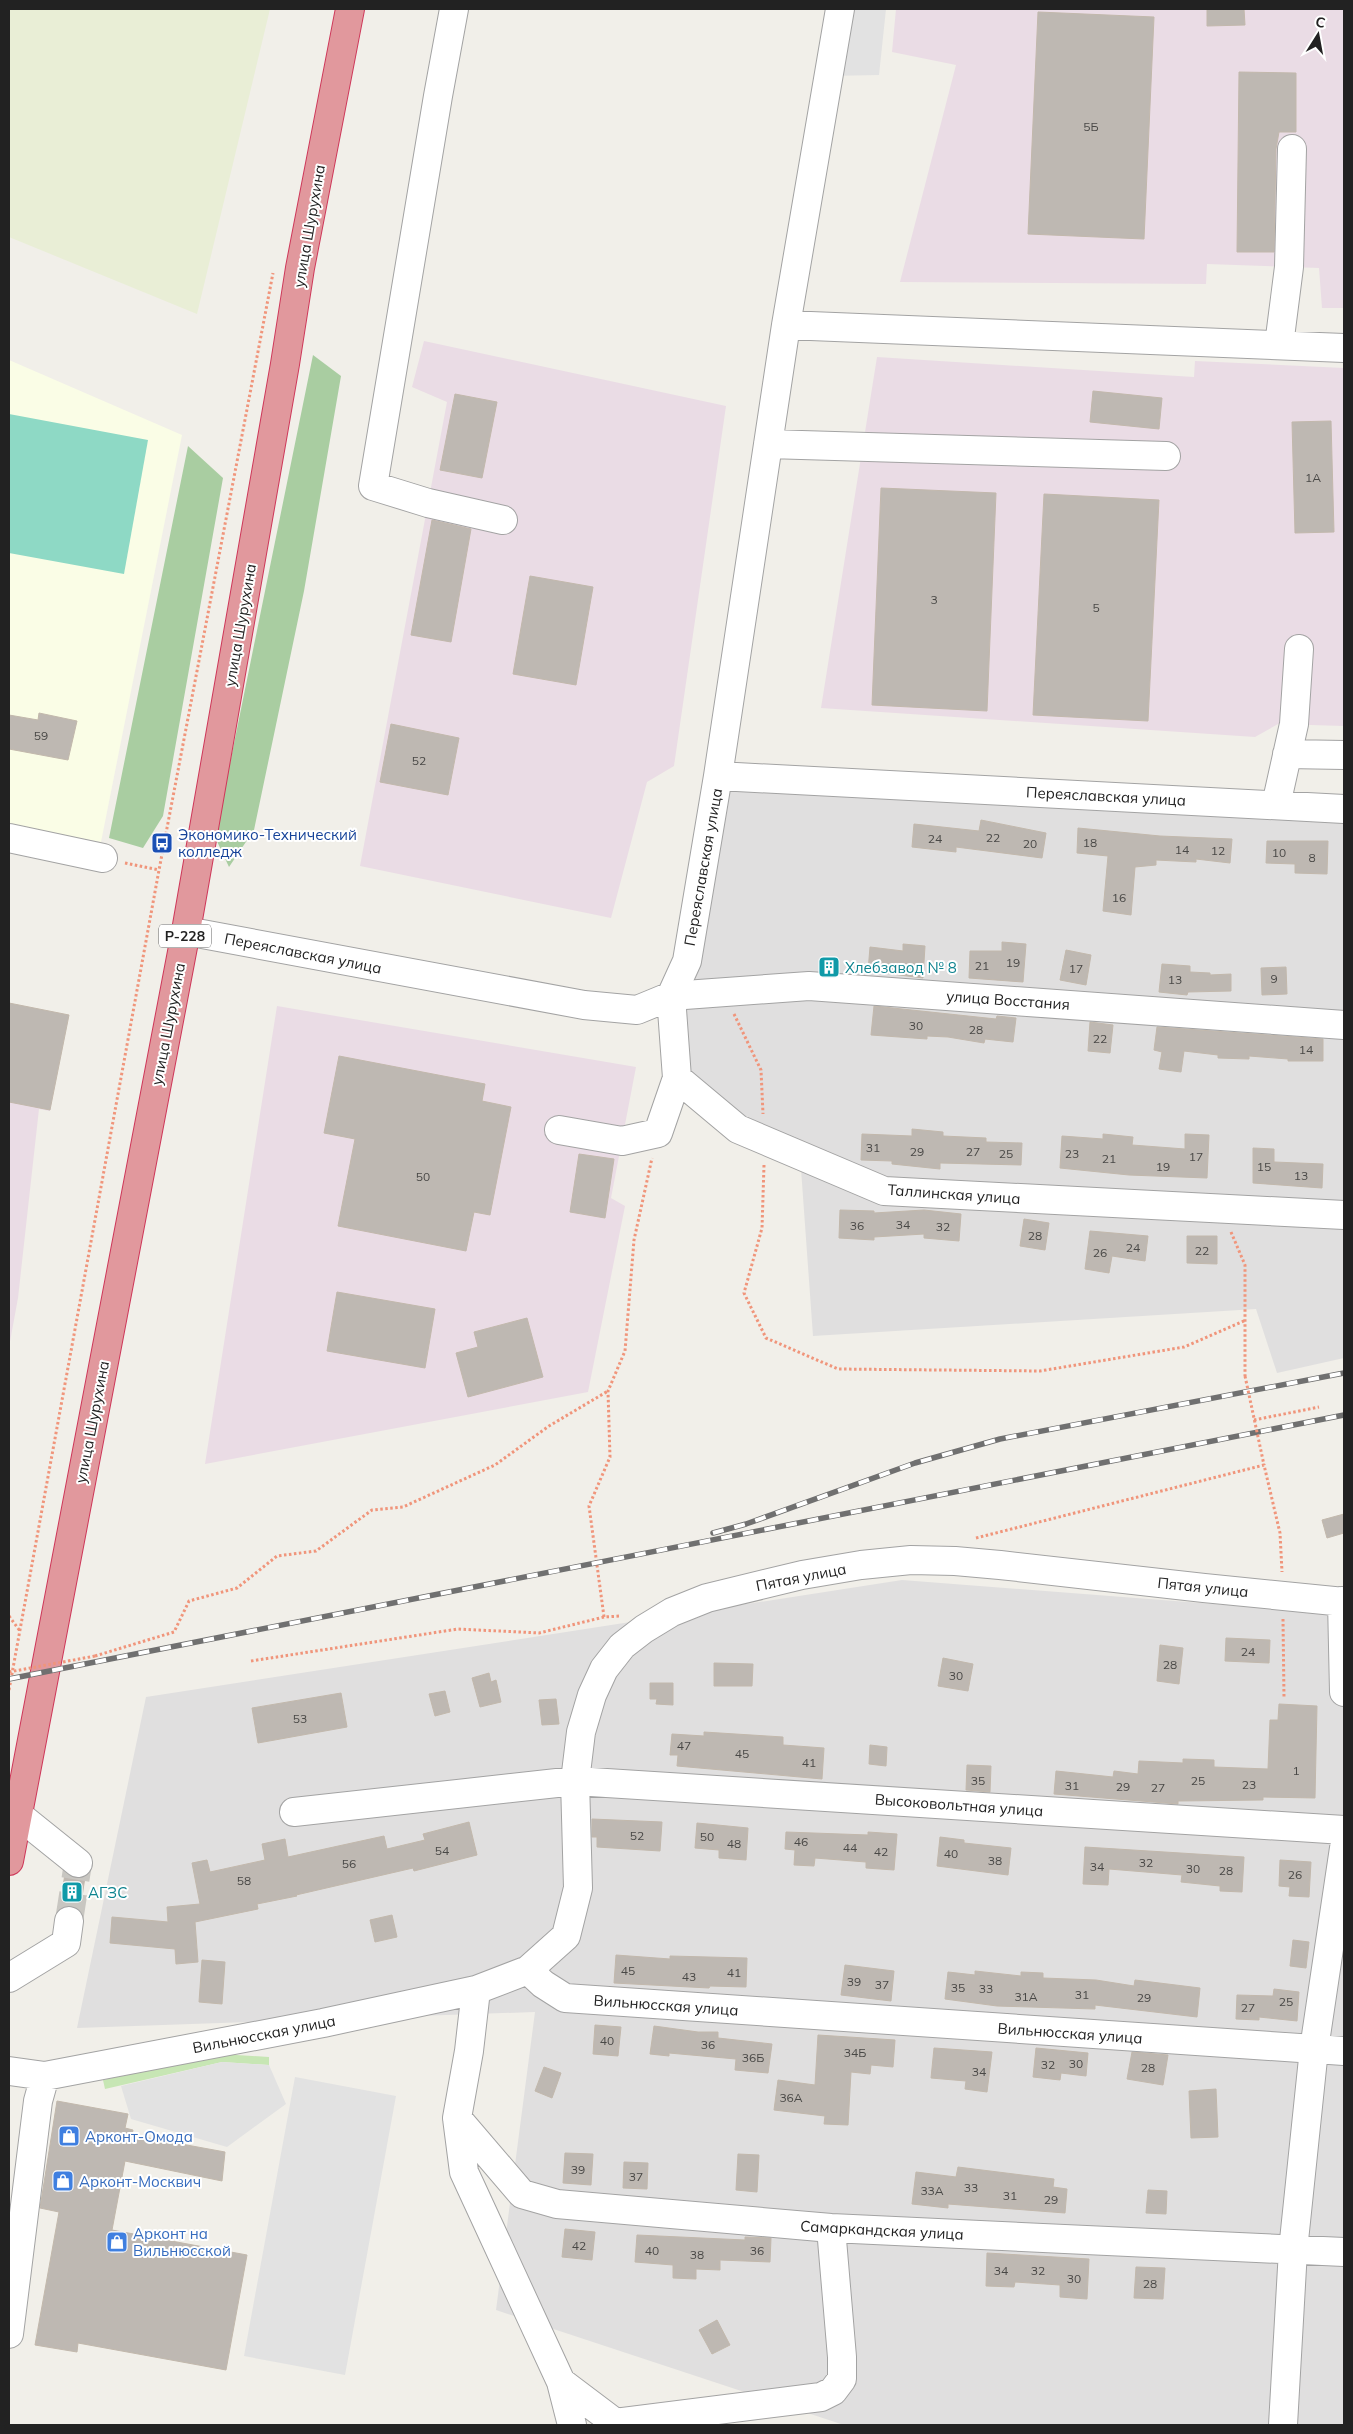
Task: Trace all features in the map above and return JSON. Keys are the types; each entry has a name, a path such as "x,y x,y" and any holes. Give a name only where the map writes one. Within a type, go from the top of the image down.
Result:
{"highway":[{"name":"улица Шурухина","path":"9,1860 186,931 286,364 300,268 350,9"}],"street":[{"path":"454,9 373,486 428,503 503,520"},
{"path":"718,776 786,325 840,9"},
{"path":"1279,345 1289,267 1292,149"},
{"path":"786,325 1344,348"},
{"path":"768,444 1166,456"},
{"path":"1276,805 1294,724 1299,649"},
{"path":"1287,754 1344,755"},
{"name":"Переяславская улица","path":"186,931 584,1005 637,1010 671,996 687,961 718,776 1344,809"},
{"path":"9,838 103,858"},
{"name":"улица Восстания","path":"671,996 809,986 1344,1025"},
{"path":"559,1130 622,1141 658,1133 677,1078 671,996"},
{"name":"Таллинская улица","path":"677,1078 738,1129 884,1190 1344,1215"},
{"name":"Пятая улица","path":"528,1970 566,1936 578,1888 574,1781 581,1732 592,1695 604,1669 622,1646 644,1629 672,1612 707,1598 802,1575 861,1565 911,1560 955,1561 1343,1601"},
{"path":"1343,1601 1344,1692"},
{"name":"Высоковольтная улица","path":"294,1812 574,1781 1344,1830"},
{"path":"18,1814 78,1863"},
{"path":"1283,2425 1293,2250 1314,2049 1344,1848"},
{"path":"9,1978 66,1943 69,1921"},
{"name":"Вильнюсская улица","path":"9,2071 44,2076 323,2023 476,1990 528,1970 543,1984 564,1998 1344,2050"},
{"path":"476,1990 469,2051 458,2118 464,2172 561,2382 572,2425"},
{"path":"9,2334 38,2101 44,2076"},
{"name":"Самаркандская улица","path":"458,2118 522,2194 557,2204 831,2228 1344,2252"},
{"path":"561,2382 620,2424 821,2397 833,2391 842,2379 842,2357 831,2228"}],"path":[{"path":"9,1690 158,870 273,271"},
{"path":"103,858 158,870"},
{"path":"722,991 761,1070 765,1140 762,1228 744,1293 766,1338 838,1369 1040,1371 1184,1347 1246,1320"},
{"path":"604,1617 589,1506 610,1457 608,1392 625,1352 634,1240 658,1133"},
{"path":"1221,1208 1245,1265 1245,1376 1280,1533"},
{"path":"9,1672 95,1656 174,1632 188,1601 238,1588 277,1556 316,1551 372,1510 403,1506 495,1465 549,1426 608,1392"},
{"path":"1254,1420 1319,1407"},
{"path":"974,1539 1264,1465"},
{"path":"251,1661 458,1629 539,1633 604,1617 630,1615"},
{"path":"9,1616 20,1632"}],"shaded area":[{"path":"9,9 270,9 197,314 9,237"},
{"path":"840,9 886,9 879,75 828,76"},
{"path":"896,9 1344,9 1344,308 1322,308 1319,268 1207,264 1206,284 900,282 956,65 892,52"},
{"path":"424,341 726,406 674,766 647,782 611,918 360,866 447,402 412,387"},
{"path":"877,357 1194,377 1195,361 1344,368 1344,726 1278,724 1255,737 821,708"},
{"path":"9,360 182,435 101,842 9,824"},
{"path":"718,776 1344,808 1344,1358 1277,1373 1256,1309 813,1336 800,1155 677,1078 687,961"},
{"path":"9,1003 69,1015 50,1111 39,1109 18,1298 9,1347"},
{"path":"277,1006 636,1067 611,1198 625,1206 588,1392 205,1464"},
{"path":"902,1580 1344,1614 1344,2425 844,2425 496,2310 535,2012 77,2028 146,1697"},
{"path":"222,2062 269,2065 286,2104 227,2147 131,2119 121,2086"},
{"path":"295,2077 396,2096 345,2375 244,2356"}],"green space":[{"path":"313,355 341,376 304,591 254,830 229,867 215,837"},
{"path":"9,414 148,440 124,574 9,553"},
{"path":"188,446 223,478 163,816 143,848 109,838"},
{"path":"221,2054 269,2057 269,2065 222,2062 105,2089 103,2080"}],"building":[{"path":"1207,9 1244,9 1245,25 1207,26"},
{"path":"1038,12 1154,17 1144,239 1028,234"},
{"path":"1239,72 1296,73 1296,132 1279,132 1276,149 1274,252 1237,252"},
{"path":"1093,391 1162,398 1159,429 1090,422"},
{"path":"455,394 497,402 482,478 440,470"},
{"path":"1331,421 1334,532 1295,533 1292,422"},
{"path":"881,488 996,493 987,711 872,705"},
{"path":"1044,494 1159,500 1148,721 1033,715"},
{"path":"432,520 471,529 451,642 411,635"},
{"path":"530,576 593,587 576,685 513,674"},
{"path":"39,713 77,721 68,760 9,749 9,715 38,720"},
{"path":"391,724 459,738 448,795 380,782"},
{"path":"981,820 1046,833 1042,858 956,847 956,852 912,847 914,824 979,831"},
{"path":"1078,828 1160,836 1232,839 1230,863 1196,859 1196,862 1156,860 1156,865 1135,867 1131,915 1103,911 1108,856 1077,853"},
{"path":"1267,841 1328,841 1327,874 1295,873 1295,864 1266,863"},
{"path":"1002,942 1026,944 1023,982 969,978 970,951 1002,951"},
{"path":"903,944 925,946 923,978 868,971 870,947 903,951"},
{"path":"1066,950 1091,955 1086,985 1060,980"},
{"path":"1162,964 1190,966 1190,972 1210,973 1210,975 1231,974 1231,991 1188,992 1187,995 1159,992"},
{"path":"1286,967 1287,994 1262,995 1261,968"},
{"path":"9,1003 69,1015 50,1110 9,1102"},
{"path":"874,1006 996,1019 997,1016 1016,1018 1013,1042 985,1039 984,1043 948,1037 927,1036 927,1039 871,1035"},
{"path":"1090,1022 1113,1025 1110,1053 1088,1051"},
{"path":"1157,1027 1323,1039 1323,1061 1288,1061 1288,1059 1249,1056 1249,1059 1218,1058 1218,1055 1184,1051 1181,1072 1159,1069 1162,1052 1154,1050"},
{"path":"339,1056 485,1084 482,1101 511,1107 490,1215 474,1212 466,1251 338,1226 355,1139 324,1133"},
{"path":"912,1129 943,1132 943,1136 986,1138 986,1142 1022,1143 1021,1165 940,1163 940,1169 892,1164 892,1161 861,1160 862,1134 912,1136"},
{"path":"1103,1134 1133,1137 1132,1145 1185,1149 1185,1134 1209,1135 1207,1178 1129,1175 1060,1168 1062,1136 1103,1139"},
{"path":"1253,1148 1274,1149 1274,1162 1323,1164 1322,1188 1253,1183"},
{"path":"579,1154 614,1159 605,1218 570,1212"},
{"path":"840,1210 874,1211 874,1213 924,1210 961,1214 959,1241 924,1238 924,1234 874,1237 874,1240 839,1238"},
{"path":"1024,1219 1049,1223 1045,1250 1020,1246"},
{"path":"1090,1231 1148,1236 1145,1261 1112,1256 1109,1273 1085,1269"},
{"path":"1187,1236 1217,1236 1217,1264 1187,1263"},
{"path":"337,1292 435,1309 425,1368 327,1351"},
{"path":"527,1318 543,1377 468,1397 456,1353 478,1347 474,1332"},
{"path":"1344,1514 1344,1533 1327,1538 1322,1520"},
{"path":"1226,1638 1270,1640 1269,1663 1225,1661"},
{"path":"1160,1645 1183,1648 1179,1684 1157,1681"},
{"path":"943,1658 973,1664 968,1691 938,1686"},
{"path":"714,1663 753,1664 752,1686 714,1686"},
{"path":"489,1673 491,1682 496,1680 501,1702 480,1707 472,1678"},
{"path":"650,1683 673,1683 673,1705 656,1704 657,1699 650,1699"},
{"path":"445,1691 450,1712 435,1716 429,1694"},
{"path":"341,1693 347,1727 258,1743 252,1708"},
{"path":"556,1699 559,1724 542,1725 539,1700"},
{"path":"1279,1704 1317,1706 1315,1798 1263,1797 1263,1800 1178,1801 1178,1804 1054,1794 1056,1771 1113,1777 1114,1771 1138,1774 1139,1761 1183,1763 1183,1759 1214,1760 1214,1767 1268,1769 1270,1720 1278,1720"},
{"path":"704,1732 783,1737 783,1745 824,1748 822,1779 677,1766 678,1755 670,1755 672,1734 704,1736"},
{"path":"870,1745 887,1747 886,1766 869,1764"},
{"path":"967,1765 991,1766 990,1792 966,1790"},
{"path":"592,1819 662,1822 660,1851 597,1847 597,1837 592,1837"},
{"path":"469,1822 477,1855 414,1871 413,1868 257,1904 258,1909 195,1922 198,1962 176,1964 175,1949 110,1943 112,1917 168,1922 167,1907 200,1904 192,1863 207,1860 210,1872 265,1860 262,1844 285,1839 288,1857 384,1836 387,1849 425,1840 423,1834"},
{"path":"697,1823 748,1828 746,1860 719,1858 719,1850 695,1848"},
{"path":"786,1832 868,1835 868,1832 897,1834 894,1870 866,1868 866,1862 815,1858 814,1866 794,1865 795,1850 785,1849"},
{"path":"940,1837 964,1840 964,1843 1011,1848 1008,1875 937,1866"},
{"path":"1085,1847 1244,1857 1242,1892 1220,1891 1220,1886 1181,1882 1182,1875 1109,1869 1108,1885 1083,1884"},
{"path":"1280,1860 1311,1862 1309,1897 1289,1896 1290,1887 1279,1886"},
{"path":"65,1873 75,1878 85,1877 80,1910 71,1906 60,1909"},
{"path":"392,1915 397,1937 375,1942 370,1920"},
{"path":"1293,1940 1309,1942 1306,1968 1290,1966"},
{"path":"616,1955 670,1959 670,1956 747,1958 746,1987 710,1986 709,1988 614,1983"},
{"path":"202,1960 225,1962 222,2004 199,2002"},
{"path":"845,1965 894,1971 891,2001 841,1995"},
{"path":"975,1971 1021,1976 1021,1972 1043,1973 1043,1978 1096,1980 1134,1986 1135,1980 1200,1988 1197,2017 1095,2005 1095,2009 997,2006 945,1999 948,1972 975,1975"},
{"path":"1274,1989 1299,1992 1297,2021 1259,2017 1259,2020 1236,2019 1237,1995 1273,1996"},
{"path":"595,2025 621,2027 618,2056 593,2054"},
{"path":"654,2026 698,2032 718,2032 718,2038 772,2044 768,2073 735,2070 736,2059 669,2053 669,2056 650,2054"},
{"path":"818,2035 895,2040 893,2067 871,2065 870,2074 851,2072 848,2125 824,2124 825,2116 774,2110 778,2080 815,2085"},
{"path":"934,2048 992,2052 987,2092 965,2089 966,2081 931,2078"},
{"path":"1036,2048 1088,2053 1086,2076 1061,2073 1060,2080 1033,2077"},
{"path":"1132,2052 1168,2055 1163,2085 1127,2079"},
{"path":"544,2067 561,2073 552,2098 535,2091"},
{"path":"1216,2089 1218,2137 1191,2138 1189,2091"},
{"name":"Арконт на Вильнюсской","path":"57,2101 128,2114 125,2128 133,2130 132,2135 225,2152 222,2181 125,2161 112,2230 247,2255 226,2370 78,2343 77,2352 35,2345 59,2212 40,2208"},
{"path":"565,2153 593,2154 591,2185 563,2183"},
{"path":"738,2154 759,2155 757,2192 736,2190"},
{"path":"624,2162 648,2163 647,2189 623,2188"},
{"path":"958,2167 1054,2179 1053,2187 1067,2189 1065,2213 948,2204 948,2208 912,2204 916,2172 956,2177"},
{"path":"1148,2190 1167,2191 1166,2214 1146,2213"},
{"path":"565,2229 595,2232 592,2260 562,2257"},
{"path":"637,2235 745,2240 745,2237 771,2238 770,2262 720,2260 720,2270 696,2269 696,2279 673,2278 673,2265 635,2262"},
{"path":"987,2253 1089,2259 1087,2299 1060,2297 1060,2285 1015,2282 1014,2287 986,2286"},
{"path":"1136,2267 1165,2268 1163,2299 1134,2298"},
{"path":"717,2320 730,2345 712,2354 699,2330"}],"tunnel":[{"path":"69,1921 78,1863"}],"railway":[{"path":"713,1533 746,1524 915,1463 1000,1439 1344,1373"},
{"path":"9,1679 1344,1415"}],"place":[{"name":"Экономико-Технический колледж","path":"162,843"},
{"name":"Хлебзавод № 8","path":"829,967"},
{"name":"АГЗС","path":"72,1892"},
{"name":"Арконт-Омода","path":"69,2136"},
{"name":"Арконт-Москвич","path":"63,2181"},
{"name":"Арконт на Вильнюсской","path":"117,2242"}]}
